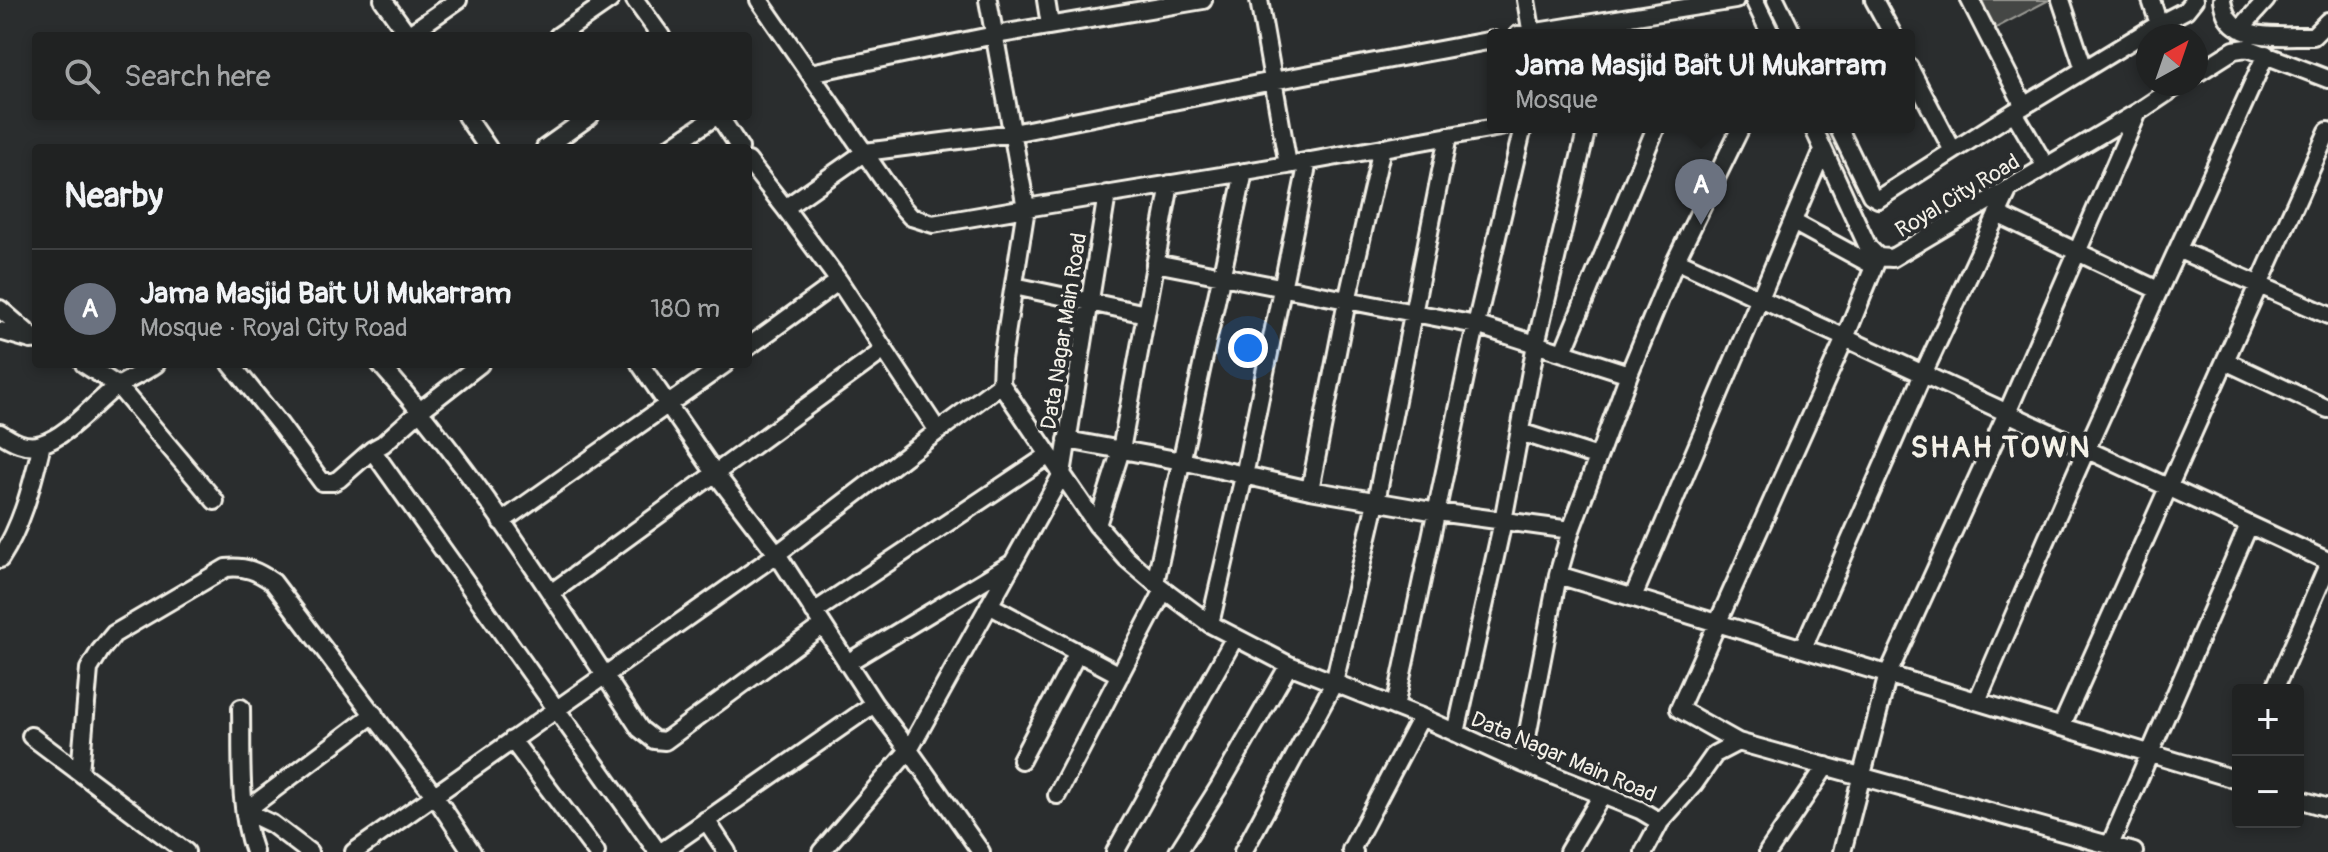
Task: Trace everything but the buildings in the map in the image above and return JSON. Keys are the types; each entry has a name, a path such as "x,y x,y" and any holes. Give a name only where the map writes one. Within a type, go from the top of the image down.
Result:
{"street":[{"path":"383,0 405,32"},
{"path":"414,32 458,0"},
{"path":"564,32 610,0"},
{"path":"635,0 658,32"},
{"name":"Data Nagar Main Road","path":"759,0 902,207 911,217 933,224 1487,129"},
{"path":"354,852 777,554 1001,384 1026,208 988,0"},
{"path":"1046,0 1050,25"},
{"path":"810,73 995,35 1203,0"},
{"path":"1259,0 1288,165"},
{"path":"1526,0 1527,29"},
{"path":"1558,29 1735,0"},
{"path":"1754,0 1768,29"},
{"path":"1776,0 1790,29"},
{"path":"1874,0 1890,29"},
{"path":"1970,0 2046,167"},
{"path":"2061,0 2084,69"},
{"path":"2151,0 2159,24 2186,10 2194,0"},
{"path":"2222,0 2227,18 2240,29 2258,34 2313,36 2328,21"},
{"path":"2240,29 2266,0"},
{"path":"1841,133 1871,195 1882,199 2019,109 2136,38"},
{"path":"785,208 865,152 1013,133 1487,41"},
{"path":"2208,66 2234,50 2247,48 2328,79"},
{"path":"1977,701 2086,450 2266,54"},
{"path":"1915,78 1953,151"},
{"name":"Royal City Road","path":"1816,133 1876,262 1892,258 2162,96"},
{"path":"1842,852 1888,674 2007,413 2138,112"},
{"path":"469,120 485,144"},
{"path":"551,144 584,120"},
{"path":"675,144 712,120"},
{"path":"721,120 737,144"},
{"path":"2061,727 2328,131"},
{"path":"1395,707 1476,325 1522,133"},
{"path":"1456,733 1503,521 1536,344 1586,133"},
{"path":"1563,352 1654,133"},
{"path":"1522,763 1558,575 1571,530 1629,374 1676,260 1738,133"},
{"path":"1243,852 1334,683 1376,502 1448,136"},
{"path":"1310,490 1347,301 1382,148"},
{"path":"1633,597 1823,150"},
{"path":"1210,624 1244,476 1308,161"},
{"path":"752,172 785,208 839,281 938,431"},
{"path":"1057,795 1120,675 1159,586 1182,461 1244,172"},
{"path":"1097,525 1121,450 1170,184"},
{"path":"1803,648 1923,374 2009,189"},
{"name":"Data Nagar Main Road","path":"821,852 909,750 1062,474 1107,194"},
{"path":"1997,214 2158,290"},
{"path":"1793,222 1876,262 1679,709 1738,742 2134,852"},
{"path":"2179,250 2328,315"},
{"path":"1676,260 2328,563 2277,684"},
{"path":"1155,263 1476,325 1629,374"},
{"path":"752,344 839,281"},
{"path":"1014,286 1146,314"},
{"path":"0,309 32,337"},
{"path":"0,331 32,340"},
{"path":"551,593 884,350"},
{"path":"2225,361 2328,409"},
{"path":"90,368 118,386 215,501"},
{"path":"0,433 13,442 29,446 42,444 61,433 118,386 149,368"},
{"path":"234,368 322,482 339,479 475,368"},
{"path":"384,368 421,410 551,593 640,729 654,740 665,741 818,619 1049,455"},
{"path":"643,368 715,473 777,554 874,704 981,852"},
{"path":"501,522 720,368"},
{"name":"Data Nagar Main Road","path":"1001,384 1097,525 1127,559 1210,624 1289,665 1421,717 1522,763 1640,810 1660,822 1694,784 1715,754 1738,742"},
{"path":"1520,432 1598,457"},
{"path":"1067,440 1376,502 1571,530"},
{"path":"0,559 17,528 29,496 42,444"},
{"path":"372,450 659,852 874,704"},
{"path":"2110,845 2249,525"},
{"path":"847,663 1013,563"},
{"path":"80,772 89,669 114,634 226,568 254,569 273,582 434,795 472,852"},
{"path":"1558,575 2232,777"},
{"path":"989,605 1120,675"},
{"path":"1115,852 1235,637"},
{"path":"1021,760 1078,652"},
{"path":"1178,852 1289,665"},
{"path":"241,708 245,811 247,833 254,852"},
{"path":"245,811 374,714"},
{"path":"1352,851 1421,717"},
{"path":"31,736 186,852"},
{"path":"512,740 596,852"},
{"path":"1771,852 1826,766"},
{"path":"1568,852 1602,795"},
{"path":"2304,800 2326,802"},
{"path":"245,811 272,824 309,852"},
{"path":"706,820 727,852"},
{"path":"1644,852 1660,822"}],"shaded area":[{"path":"1982,0 2049,0 1994,29"}],"place":[{"name":"Jama Masjid Bait Ul Mukarram","path":"1701,225"}],"district":[{"name":"SHAH TOWN","path":"2001,447"}]}
